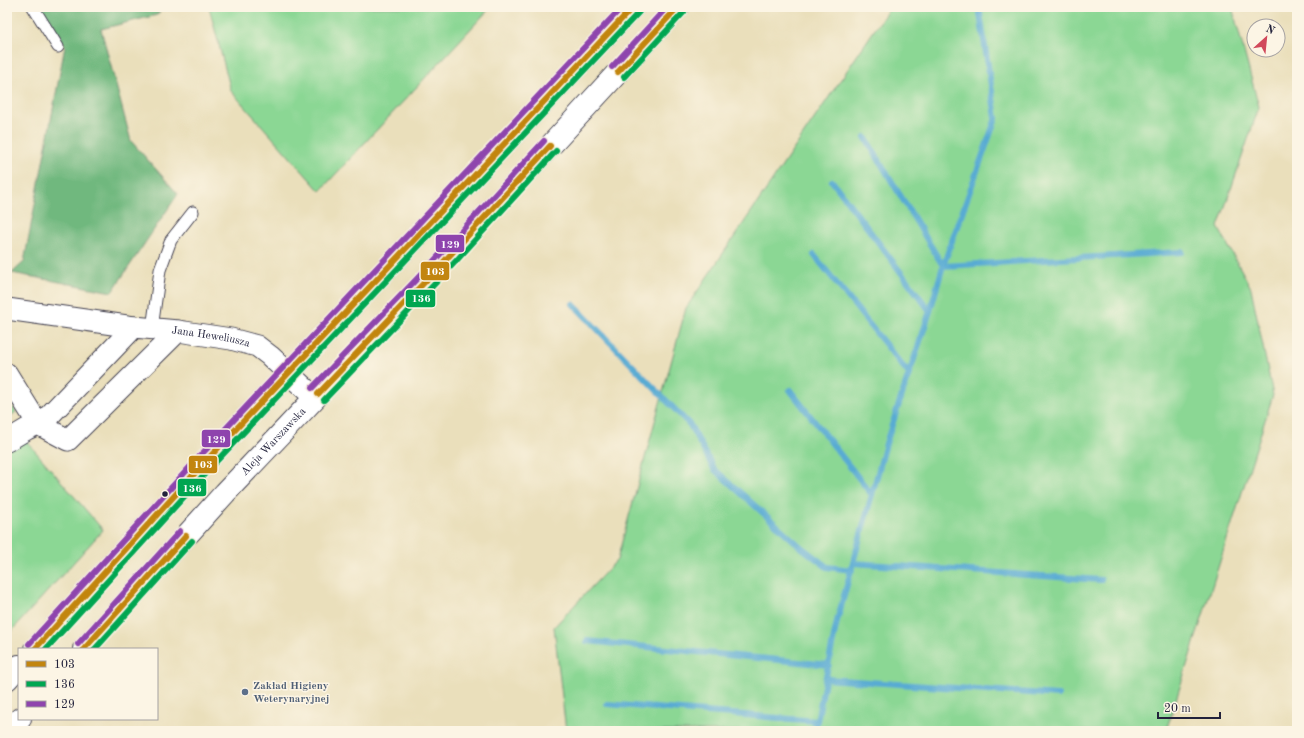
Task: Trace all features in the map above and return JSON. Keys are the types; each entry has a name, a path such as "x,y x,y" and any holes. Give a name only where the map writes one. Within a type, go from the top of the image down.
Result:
{"main road":[{"path":"36,648 205,462 633,7"},
{"name":"Aleja Warszawska","path":"85,648 225,493 439,267 678,7"},
{"path":"7,679 18,667"},
{"path":"9,731 19,720"}],"street":[{"name":"Jana Heweliusza","path":"7,309 143,328 178,331 231,339 257,346 289,373 315,398"},
{"path":"7,441 46,419 143,328"},
{"path":"7,374 38,424 68,440 178,331"}],"lane":[{"path":"33,7 58,47"},
{"path":"143,328 160,270 171,240 193,212"}],"green space":[{"path":"40,7 163,7 157,15 101,29 131,141 178,194 112,292 12,273 24,262 65,46"},
{"path":"209,7 491,7 320,191 231,91"},
{"path":"890,7 1232,7 1259,107 1218,227 1251,288 1273,395 1166,731 566,731 554,627 617,560 686,308"},
{"path":"7,398 16,412 7,418"},
{"path":"23,437 103,530 7,636 7,446"}],"waterway":[{"path":"815,731 837,621 887,440 930,311 943,266 996,118 979,7"},
{"path":"865,137 943,266 1182,252"},
{"path":"832,181 930,311"},
{"path":"814,255 909,374"},
{"path":"573,304 690,425 714,469 801,547 827,567 852,570"},
{"path":"790,390 872,495"},
{"path":"853,563 1101,580"},
{"path":"587,641 829,665"},
{"path":"826,679 1058,695"},
{"path":"607,704 817,721"}],"transit line":[{"name":"129","path":"29,644 199,457 622,7"},
{"name":"103","path":"36,648 205,462 633,7"},
{"name":"129","path":"612,67 667,7"},
{"name":"103","path":"618,72 678,7"},
{"name":"136","path":"47,648 211,467 639,12"},
{"name":"136","path":"624,77 684,12"},
{"name":"129","path":"312,388 433,262 544,141"},
{"name":"103","path":"318,394 439,267 550,146"},
{"name":"136","path":"324,400 445,273 556,151"},
{"name":"129","path":"78,644 180,531"},
{"name":"103","path":"85,648 186,536"},
{"name":"136","path":"96,648 192,541"}],"place":[{"name":"Zakład Higieny Weterynaryjnej","path":"245,692"}]}
